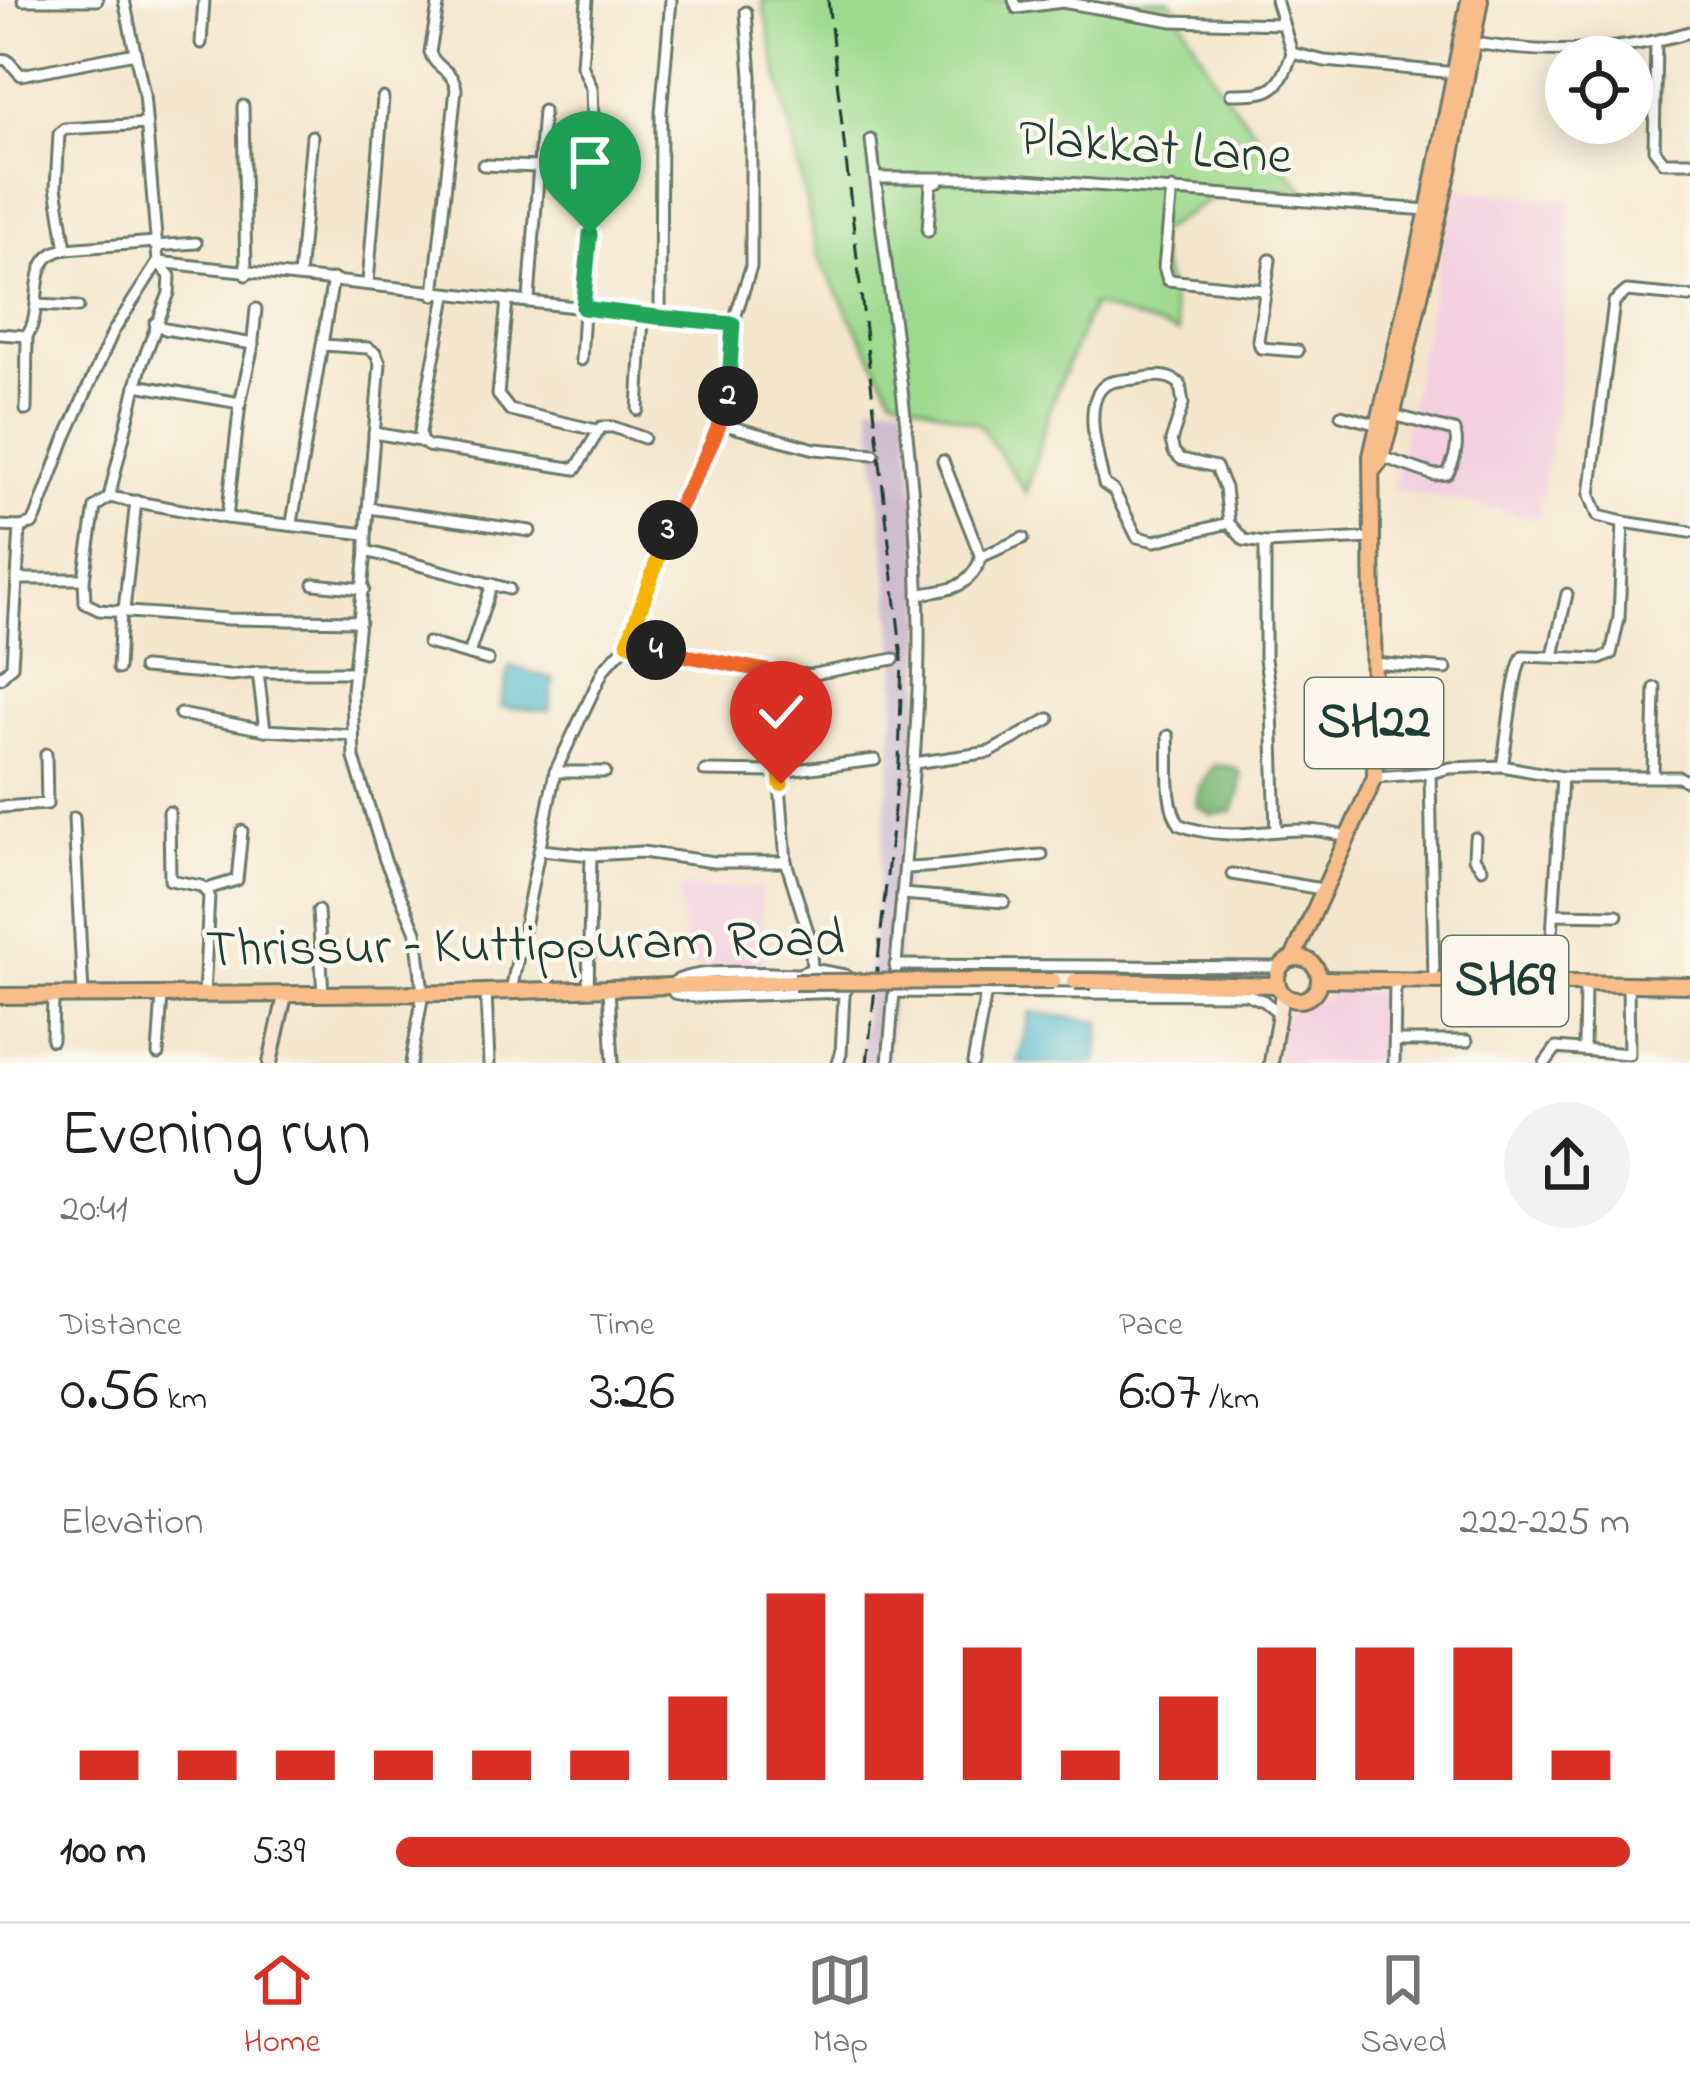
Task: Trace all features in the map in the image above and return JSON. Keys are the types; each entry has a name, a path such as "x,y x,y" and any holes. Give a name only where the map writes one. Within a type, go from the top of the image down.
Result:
{"main road":[{"name":"SH22","path":"1282,976 1375,777 1372,538 1377,463 1393,415 1450,166 1469,0"},
{"name":"SH22","path":"1377,463 1371,456 1457,73 1480,0"},
{"path":"1271,1063 1282,976 1315,965 1320,980"},
{"name":"Thrissur – Kuttippuram Road","path":"0,997 512,992 794,982 1246,983 1255,987 1282,976"},
{"name":"SH69","path":"1282,976 1305,999 1314,994 1320,980 1690,985"},
{"path":"274,1062 285,996"}],"street":[{"path":"23,0 98,0"},
{"path":"124,0 146,124 155,244 158,262 170,276 169,292 136,385 109,497 95,507 85,603 90,608 209,618 360,621"},
{"path":"201,44 204,0"},
{"path":"421,441 440,295 456,88 455,81 431,58 440,0"},
{"path":"581,360 594,145 592,88 582,65 587,0"},
{"path":"660,317 661,113 671,0"},
{"path":"1014,0 1017,8 1062,2 1117,5 1173,21 1281,24"},
{"path":"1231,94 1264,94 1283,81 1292,53 1276,0"},
{"path":"512,992 555,772 604,669 628,643 668,529 721,424 729,389 733,324 751,267 751,76 746,12"},
{"path":"1467,42 1520,52 1567,52 1690,34"},
{"path":"1656,41 1654,149 1664,162 1690,162"},
{"path":"0,59 21,74 135,53"},
{"path":"1292,53 1325,61 1457,73"},
{"path":"368,283 383,98"},
{"path":"243,106 246,275"},
{"path":"529,299 543,111"},
{"path":"66,249 56,187 59,134 75,127 146,124"},
{"path":"299,278 312,136"},
{"path":"872,140 918,594 914,763 888,1063"},
{"path":"483,165 538,167"},
{"name":"Plakkat Lane","path":"876,178 1172,189 1428,210"},
{"path":"928,232 931,184 944,178"},
{"path":"1172,189 1164,267 1168,280 1264,290"},
{"path":"26,410 27,335 43,261 52,251 196,243"},
{"path":"1270,260 1258,340 1261,348 1298,351"},
{"path":"158,262 733,324"},
{"path":"0,526 20,527 37,517 112,332 158,262"},
{"path":"292,524 333,279"},
{"path":"1690,297 1627,291 1614,302 1590,495 1598,516 1690,532"},
{"path":"507,300 501,404 510,410 597,430 613,427 644,438"},
{"path":"37,305 78,307"},
{"path":"227,518 256,309"},
{"path":"638,410 643,316"},
{"path":"155,323 165,329 253,344"},
{"path":"0,334 27,335"},
{"path":"322,345 368,348 380,363 353,735 358,777 377,838 416,932 423,993 411,1063"},
{"path":"1228,523 1155,541 1137,537 1114,490 1104,484 1098,454 1094,406 1097,394 1109,382 1165,376 1180,384 1184,404 1171,441 1174,452 1181,459 1216,467 1225,488 1228,523 1244,540 1372,538"},
{"path":"136,385 240,403"},
{"path":"1342,415 1379,425"},
{"path":"1377,463 1434,475 1447,474 1452,466 1454,431 1393,415"},
{"path":"721,424 814,449 874,454"},
{"path":"374,433 576,469 597,430"},
{"path":"918,594 953,590 976,572 981,557 943,461"},
{"path":"109,497 227,518 366,534"},
{"path":"118,669 136,500"},
{"path":"369,508 530,531"},
{"path":"1502,766 1514,707 1516,664 1522,656 1600,658 1611,654 1619,618 1623,523"},
{"path":"0,678 12,666 20,527"},
{"path":"981,557 1023,538"},
{"path":"1265,543 1264,659 1272,709 1276,831"},
{"path":"366,551 508,589"},
{"path":"18,579 84,579"},
{"path":"314,584 364,589"},
{"path":"469,654 492,584"},
{"path":"1552,656 1567,594"},
{"path":"428,643 488,660"},
{"path":"628,643 809,675 894,659"},
{"path":"1372,663 1446,669"},
{"path":"143,668 231,675 354,672"},
{"path":"258,672 265,730"},
{"path":"772,672 786,862 810,938 812,969"},
{"path":"1653,776 1654,688"},
{"path":"180,714 265,730 353,735"},
{"path":"914,763 990,752 1049,718"},
{"path":"1168,736 1174,817 1180,825 1232,837 1291,827 1346,837"},
{"path":"0,807 47,805 46,754"},
{"path":"705,771 779,772 875,760"},
{"path":"1375,777 1502,766 1562,777 1679,777 1690,783"},
{"path":"555,772 605,772"},
{"path":"1430,773 1434,980"},
{"path":"1549,983 1562,777"},
{"path":"169,812 170,880 207,889 237,880 242,830"},
{"path":"74,818 83,995"},
{"path":"1474,838 1474,858 1482,868"},
{"path":"540,850 786,862"},
{"path":"588,990 592,855"},
{"path":"905,868 966,866 1042,855"},
{"path":"1232,874 1322,890"},
{"path":"204,997 207,889"},
{"path":"902,894 1004,902"},
{"path":"318,911 323,995"},
{"path":"1553,914 1617,915"},
{"path":"895,965 1209,967 1282,976"},
{"path":"1083,966 1083,993"},
{"path":"838,1063 845,992 844,974 812,969 799,974 693,974 669,986 674,993 694,997 845,992"},
{"path":"1394,1063 1396,980"},
{"path":"1584,1050 1585,984"},
{"path":"1545,1063 1556,1048 1633,1059 1628,986"},
{"path":"609,989 613,1063"},
{"path":"486,992 490,1063"},
{"path":"893,992 1246,994 1279,1013"},
{"path":"974,1063 986,992"},
{"path":"52,995 52,1040"},
{"path":"158,1054 162,996"},
{"path":"1395,1041 1467,1041"}],"shaded area":[{"path":"1454,188 1571,201 1560,388 1538,518 1393,488"},
{"path":"870,403 905,404 925,583 921,710 887,1063 859,1063 897,663"},
{"path":"761,887 762,967 687,967 679,889"},
{"path":"1342,991 1391,993 1391,1063 1277,1063 1280,1028 1287,1013"}],"green space":[{"path":"762,0 1171,0 1219,87 1303,189 1216,196 1154,235 1179,333 1092,305 1052,402 1026,493 979,424 892,394 818,257"},
{"path":"1214,765 1241,773 1233,811 1212,815 1197,806 1199,787"}],"water":[{"path":"510,666 553,679 549,711 500,707"},
{"path":"1030,1012 1101,1022 1097,1063 1018,1063"}],"railway":[{"path":"828,0 902,658 899,763 867,1063"}],"route":[{"path":"590,234 583,308 733,324 733,356 721,424 668,529 628,643 772,672 781,784"}]}
